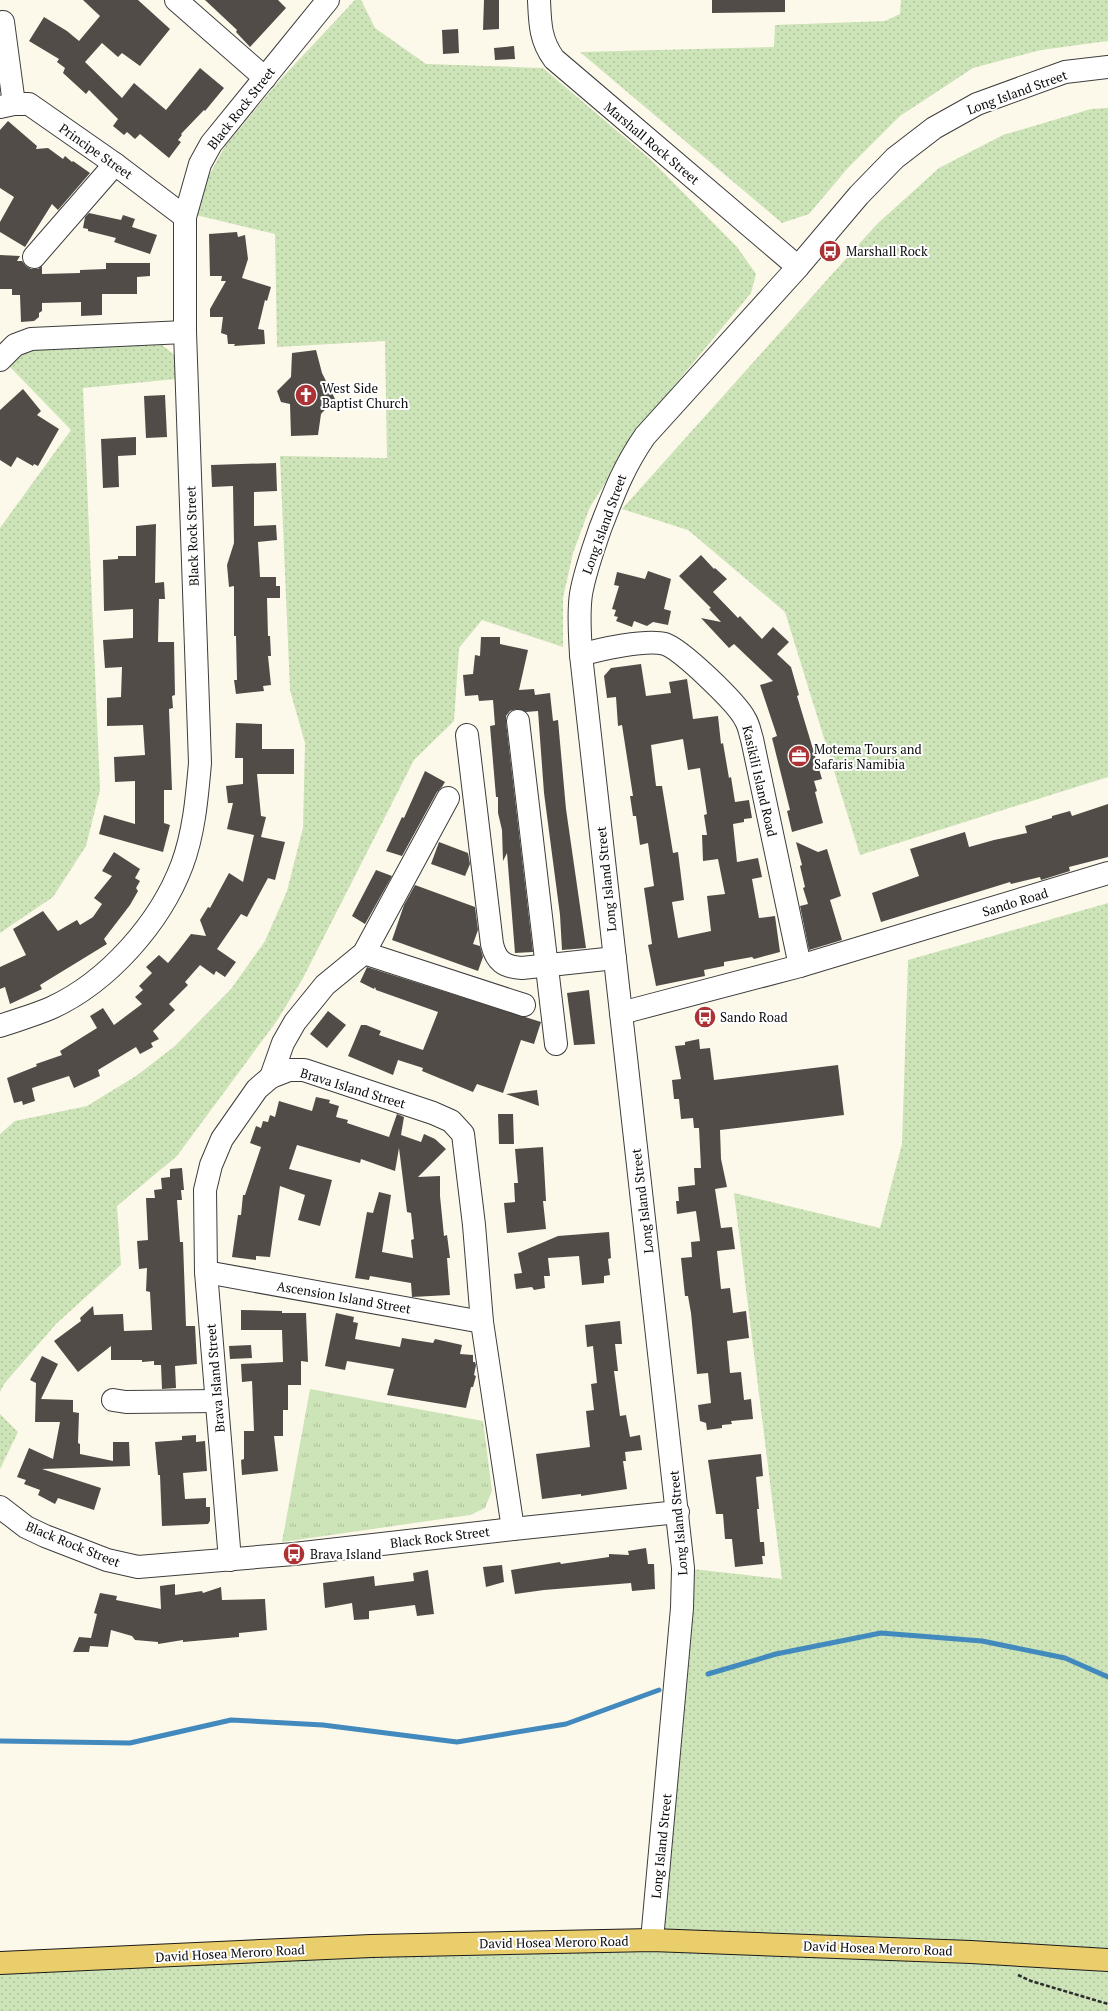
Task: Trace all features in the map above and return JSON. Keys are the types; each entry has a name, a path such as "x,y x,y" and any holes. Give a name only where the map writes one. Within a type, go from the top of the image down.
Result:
{"main road":[{"name":"David Hosea Meroro Road","path":"0,1963 371,1946 652,1940 963,1952 1108,1960"}],"street":[{"path":"176,0 265,78"},
{"name":"Black Rock Street","path":"0,1026 52,1008 81,991 116,963 143,934 168,896 182,864 198,796 200,763 185,332 185,217 200,164 211,144 328,0"},
{"name":"Marshall Rock Street","path":"539,0 541,34 545,48 554,59 798,267"},
{"path":"3,22 7,105"},
{"name":"Long Island Street","path":"652,1940 682,1608 683,1568 678,1512 581,655 579,622 581,594 588,563 618,481 631,457 645,436 798,267 859,195 895,158 934,128 977,104 1065,72 1108,67"},
{"name":"Principe Street","path":"7,105 29,104 114,164 185,217"},
{"path":"34,257 114,164"},
{"path":"0,360 15,345 31,339 185,332"},
{"name":"Kasikili Island Road","path":"581,655 653,642 666,645 685,656 738,708 746,719 752,739 800,966"},
{"path":"518,721 548,964 556,1044"},
{"path":"467,735 492,944 495,954 501,962 511,967 615,958"},
{"path":"271,1077 283,1043 295,1022 325,985 364,953 448,798"},
{"name":"Sando Road","path":"621,1013 800,966 1108,873"},
{"path":"364,953 524,1005"},
{"name":"Brava Island Street","path":"230,1560 206,1272 205,1190 211,1165 222,1139 241,1109 257,1089 271,1077 289,1070 304,1070 432,1113 451,1121 463,1134 474,1225 482,1322 513,1529"},
{"name":"Ascension Island Street","path":"206,1272 482,1322"},
{"path":"113,1400 126,1402 217,1401"},
{"name":"Black Rock Street","path":"0,1507 26,1527 46,1536 107,1560 138,1567 230,1560 678,1512"}],"path":[{"path":"1011,1971 1031,1980 1108,2004"}],"green space":[{"path":"355,0 361,0 375,28 426,64 543,68 650,159 737,247 756,274 751,293 645,421 590,507 573,553 563,598 563,647 482,620 459,648 454,721 414,760 302,980 276,1022 177,1156 117,1206 121,1265 56,1324 4,1384 0,1392 0,1134 15,1121 87,1106 136,1076 175,1046 231,989 265,941 287,891 303,828 305,743 290,690 280,456 387,458 385,341 277,347 275,234 196,215 208,177 225,146 279,81"},
{"path":"901,0 1108,0 1108,41 1041,50 973,68 900,116 847,169 809,214 782,223 580,52 774,47 775,25 885,21 900,14"},
{"path":"1108,108 1108,777 860,855 785,612 688,530 622,509 877,224 939,168 1003,135 1091,109"},
{"path":"162,345 176,356 176,379 83,388 100,790 86,846 53,897 0,933 0,528 71,430 9,366 26,350"},
{"path":"1108,903 1108,2011 0,2011 0,1962 652,1940 683,1568 782,1579 734,1193 880,1228 902,1144 908,960"},
{"path":"310,1389 483,1421 492,1491 485,1508 470,1515 282,1542"},
{"path":"0,1414 18,1432 0,1469"}],"building":[{"path":"83,0 138,0 170,29 140,66 122,53 118,57 102,43 85,62 122,98 134,83 166,110 200,68 224,88 205,111 204,110 181,134 182,135 178,140 181,142 169,158 140,134 135,139 127,132 124,135 113,126 118,119 89,90 86,94 63,73 65,68 57,62 59,59 29,41 44,17 67,31 79,41 100,16"},
{"path":"205,0 278,0 286,8 250,47 236,32 237,30"},
{"path":"484,0 499,0 499,29 483,30"},
{"path":"712,0 785,0 785,12 712,13"},
{"path":"458,29 459,53 443,54 442,30"},
{"path":"514,46 515,59 495,60 494,48"},
{"path":"8,121 37,146 36,149 48,148 63,159 65,156 90,173 58,210 52,204 25,247 0,232 0,222 14,197 0,188 0,130"},
{"path":"89,213 121,220 123,215 135,219 132,227 157,235 150,254 114,242 116,238 88,231 88,229 83,228 85,217"},
{"path":"237,232 238,237 245,235 248,259 242,278 271,287 267,301 265,300 258,329 264,330 265,344 234,346 235,344 228,344 227,335 221,333 223,317 210,317 210,309 226,281 221,281 222,276 210,276 209,234"},
{"path":"0,255 20,256 17,261 22,261 31,269 38,269 42,266 42,274 80,273 80,270 106,269 106,263 150,263 150,276 137,277 137,294 102,294 102,315 81,316 81,302 42,303 42,311 39,313 39,317 34,321 21,322 20,295 12,295 12,289 0,289"},
{"name":"West Side Baptist Church","path":"316,350 322,373 335,399 321,414 318,435 291,436 290,404 281,402 277,391 291,377 292,353"},
{"path":"23,389 41,411 37,415 59,429 38,466 34,464 33,466 17,457 11,467 0,460 0,410"},
{"path":"165,395 167,437 146,438 144,396"},
{"path":"136,437 136,455 118,456 119,487 103,488 101,439"},
{"path":"276,463 277,491 254,492 254,526 276,525 277,540 258,542 260,577 276,577 276,586 280,586 280,598 267,598 268,636 270,636 271,656 268,656 271,685 263,686 264,691 236,694 234,680 237,680 236,636 234,636 234,586 229,587 227,565 234,543 233,486 212,487 211,465"},
{"path":"156,524 155,583 164,582 165,599 159,599 158,642 174,642 175,695 172,696 173,708 169,709 172,790 164,790 164,823 170,825 163,852 99,834 104,815 135,824 135,781 115,782 114,757 145,755 143,725 107,726 107,698 121,697 122,667 105,668 103,640 133,638 133,609 104,611 103,560 118,559 118,556 136,556 136,526"},
{"path":"701,555 714,569 715,568 727,579 713,592 738,618 740,616 762,639 773,627 789,642 777,654 791,667 799,695 797,696 822,779 814,781 817,791 815,792 823,823 792,832 787,811 790,810 772,738 777,736 760,685 773,681 734,644 729,648 701,618 721,622 709,609 711,608 679,576"},
{"path":"648,571 671,579 664,609 671,611 668,625 653,622 647,626 634,621 632,627 616,621 618,617 614,616 616,610 612,609 619,586 614,585 617,572 645,579"},
{"path":"481,637 500,637 500,644 528,650 519,690 534,689 535,695 550,693 553,721 558,720 566,809 586,948 562,950 560,915 544,793 538,711 526,712 517,709 510,711 506,716 506,722 533,952 515,953 507,853 503,861 502,830 498,813 498,797 496,797 490,726 495,725 493,700 479,701 478,695 465,696 463,675 473,674 475,655 480,656"},
{"path":"641,664 646,696 671,693 669,682 687,679 693,719 718,716 721,744 723,743 735,802 749,800 752,818 744,819 744,822 733,824 737,862 758,858 762,877 752,879 759,918 775,916 780,952 754,959 752,957 724,962 724,966 704,970 705,976 656,986 648,945 652,944 644,888 654,886 648,843 640,845 636,816 633,816 630,796 633,796 622,725 618,726 616,697 607,698 604,676 611,668","holes":["683,739 688,770 700,768 707,814 704,815 707,835 702,835 703,861 718,859 725,894 707,896 711,931 678,938 672,902 684,900 678,852 673,853 662,786 656,786 651,745"]},
{"path":"236,723 262,724 262,749 294,749 294,774 257,774 261,816 266,817 261,837 285,842 275,880 268,878 247,917 241,914 217,949 236,962 225,977 216,971 214,975 200,965 185,982 188,985 169,1004 175,1010 153,1031 159,1039 151,1043 153,1047 140,1054 136,1047 98,1070 100,1076 74,1088 69,1076 32,1088 35,1101 23,1105 22,1101 14,1103 7,1078 37,1066 36,1064 62,1055 60,1051 97,1028 90,1016 103,1008 114,1025 142,1004 135,997 143,990 139,986 152,973 146,967 159,955 168,963 191,934 206,936 200,920 208,907 210,908 229,873 243,882 254,835 227,829 233,803 228,803 226,786 243,784 243,758 235,758"},
{"path":"425,771 445,782 437,792 402,856 386,851 402,817 404,818"},
{"path":"1108,804 1108,857 1069,867 1070,871 1041,880 1040,877 1011,884 1010,882 881,922 872,893 919,876 910,849 965,832 969,847 1027,833 1025,826 1052,818 1052,816 1070,811 1072,816"},
{"path":"439,842 468,853 470,864 465,876 431,864"},
{"path":"796,842 818,852 827,849 841,896 830,900 842,940 809,950 800,906 808,904 803,888 805,887 800,866 802,865"},
{"path":"114,852 140,869 135,878 140,881 136,888 138,891 130,905 104,939 107,944 40,985 42,989 10,1004 5,987 0,989 0,967 26,955 13,929 43,911 58,931 77,920 80,925 93,917 102,904 94,898 112,876 102,871"},
{"path":"376,870 392,876 365,924 352,916"},
{"path":"415,885 475,907 478,930 473,944 480,946 483,957 478,971 392,940 404,905"},
{"path":"367,967 541,1022 534,1044 521,1040 503,1093 477,1084 473,1092 422,1071 423,1068 398,1060 393,1075 348,1056 361,1025 366,1025 381,1031 379,1035 423,1050 438,1012 376,990 375,987 374,989 360,982"},
{"path":"589,990 595,1044 574,1045 567,993"},
{"path":"328,1011 346,1025 327,1048 310,1034"},
{"path":"699,1039 700,1049 710,1048 714,1080 838,1065 844,1115 720,1130 721,1159 727,1187 715,1189 721,1228 732,1227 735,1249 717,1251 721,1289 730,1288 733,1313 746,1311 749,1338 727,1341 730,1373 741,1372 744,1400 751,1399 753,1419 731,1421 732,1424 722,1425 722,1428 707,1430 706,1423 700,1421 698,1405 711,1403 708,1373 697,1374 691,1313 688,1296 685,1296 681,1258 692,1257 691,1242 700,1241 696,1211 677,1214 676,1201 679,1201 678,1187 695,1185 694,1168 701,1168 699,1128 694,1128 693,1118 681,1119 679,1099 674,1099 672,1080 681,1079 675,1046 685,1045 685,1042"},
{"path":"537,1090 539,1106 506,1094"},
{"path":"316,1097 330,1100 329,1103 339,1106 336,1117 348,1120 347,1123 389,1137 397,1114 404,1117 401,1135 421,1142 424,1134 435,1139 446,1149 418,1177 440,1176 440,1196 444,1236 447,1235 450,1258 447,1258 450,1295 412,1297 411,1283 370,1276 369,1280 355,1278 367,1212 373,1213 379,1192 391,1195 382,1252 413,1258 411,1240 414,1239 411,1213 407,1212 399,1148 395,1171 361,1159 360,1163 297,1145 289,1169 332,1180 320,1226 298,1220 305,1195 280,1186 270,1257 256,1256 256,1260 232,1257 238,1215 241,1215 243,1195 245,1195 261,1147 250,1143 256,1126 261,1128 263,1121 268,1122 270,1115 275,1117 279,1101 312,1111"},
{"path":"498,1114 513,1114 514,1144 499,1144"},
{"path":"543,1147 546,1201 543,1201 546,1229 507,1233 504,1203 515,1202 514,1183 518,1183 515,1149"},
{"path":"182,1168 184,1190 181,1190 182,1200 177,1200 180,1242 183,1242 186,1326 195,1326 197,1364 175,1366 176,1388 162,1389 161,1365 154,1365 154,1361 142,1362 142,1360 111,1360 111,1346 78,1372 54,1341 81,1321 80,1318 93,1306 94,1315 123,1314 124,1331 152,1330 150,1292 146,1291 147,1268 139,1269 137,1241 148,1240 146,1198 155,1198 154,1190 162,1189 161,1178 170,1177 170,1169"},
{"path":"609,1232 611,1258 608,1259 610,1275 604,1276 604,1283 582,1285 579,1256 548,1258 550,1276 544,1276 545,1288 534,1290 532,1287 516,1289 514,1274 522,1273 518,1253 558,1236"},
{"path":"241,1310 306,1313 308,1362 301,1361 301,1385 288,1385 288,1410 283,1410 283,1436 274,1436 278,1471 242,1475 241,1460 244,1459 244,1431 254,1431 252,1381 242,1382 241,1364 283,1362 282,1330 241,1330"},
{"path":"336,1313 354,1317 353,1322 358,1323 355,1339 400,1347 402,1338 433,1343 435,1339 462,1345 460,1354 473,1355 473,1362 475,1362 476,1365 474,1375 476,1376 473,1387 471,1387 466,1408 387,1395 394,1369 347,1361 345,1370 325,1366"},
{"path":"620,1321 622,1344 615,1344 618,1371 614,1371 620,1416 626,1415 630,1437 640,1435 642,1450 625,1452 626,1461 623,1461 627,1489 581,1496 581,1494 542,1499 536,1454 590,1447 586,1411 594,1410 591,1384 597,1383 593,1346 587,1347 585,1325"},
{"path":"251,1345 252,1358 230,1359 229,1346"},
{"path":"42,1356 58,1364 41,1399 73,1400 73,1412 79,1413 78,1443 80,1444 80,1454 113,1461 113,1442 129,1442 130,1466 42,1469 101,1488 94,1510 58,1498 55,1504 38,1495 40,1490 24,1484 26,1480 17,1477 29,1448 53,1459 60,1422 35,1422 36,1383 30,1380"},
{"path":"196,1435 196,1442 205,1441 207,1471 183,1473 185,1499 206,1498 206,1507 210,1507 210,1521 208,1524 162,1526 160,1475 158,1475 155,1442 182,1440 182,1436"},
{"path":"761,1454 763,1476 756,1477 759,1509 757,1509 760,1542 764,1542 765,1556 762,1556 763,1564 735,1567 732,1539 725,1539 723,1514 716,1514 708,1460"},
{"path":"646,1548 648,1564 654,1564 655,1589 632,1591 631,1583 544,1590 515,1594 511,1570 560,1562 561,1564 609,1557 609,1554 629,1555 628,1551"},
{"path":"502,1565 504,1582 486,1587 483,1567"},
{"path":"428,1570 434,1614 417,1616 415,1605 369,1611 369,1619 354,1620 352,1603 325,1608 323,1583 374,1576 375,1586 414,1581 413,1573"},
{"path":"175,1584 175,1595 202,1591 203,1593 221,1587 222,1600 265,1599 267,1630 239,1633 239,1637 183,1642 183,1640 158,1644 158,1642 135,1640 132,1636 111,1630 108,1647 90,1646 89,1652 73,1652 79,1637 91,1638 97,1614 94,1613 100,1593 117,1596 116,1600 161,1609 160,1586"}],"waterway":[{"path":"708,1674 776,1654 881,1633 982,1641 1065,1658 1108,1677"},
{"path":"0,1741 130,1743 231,1720 323,1725 457,1742 566,1724 659,1690"}],"place":[{"name":"Marshall Rock","path":"830,251"},
{"name":"West Side Baptist Church","path":"306,395"},
{"name":"Motema Tours and Safaris Namibia","path":"799,756"},
{"name":"Sando Road","path":"705,1017"},
{"name":"Brava Island","path":"294,1554"}]}
